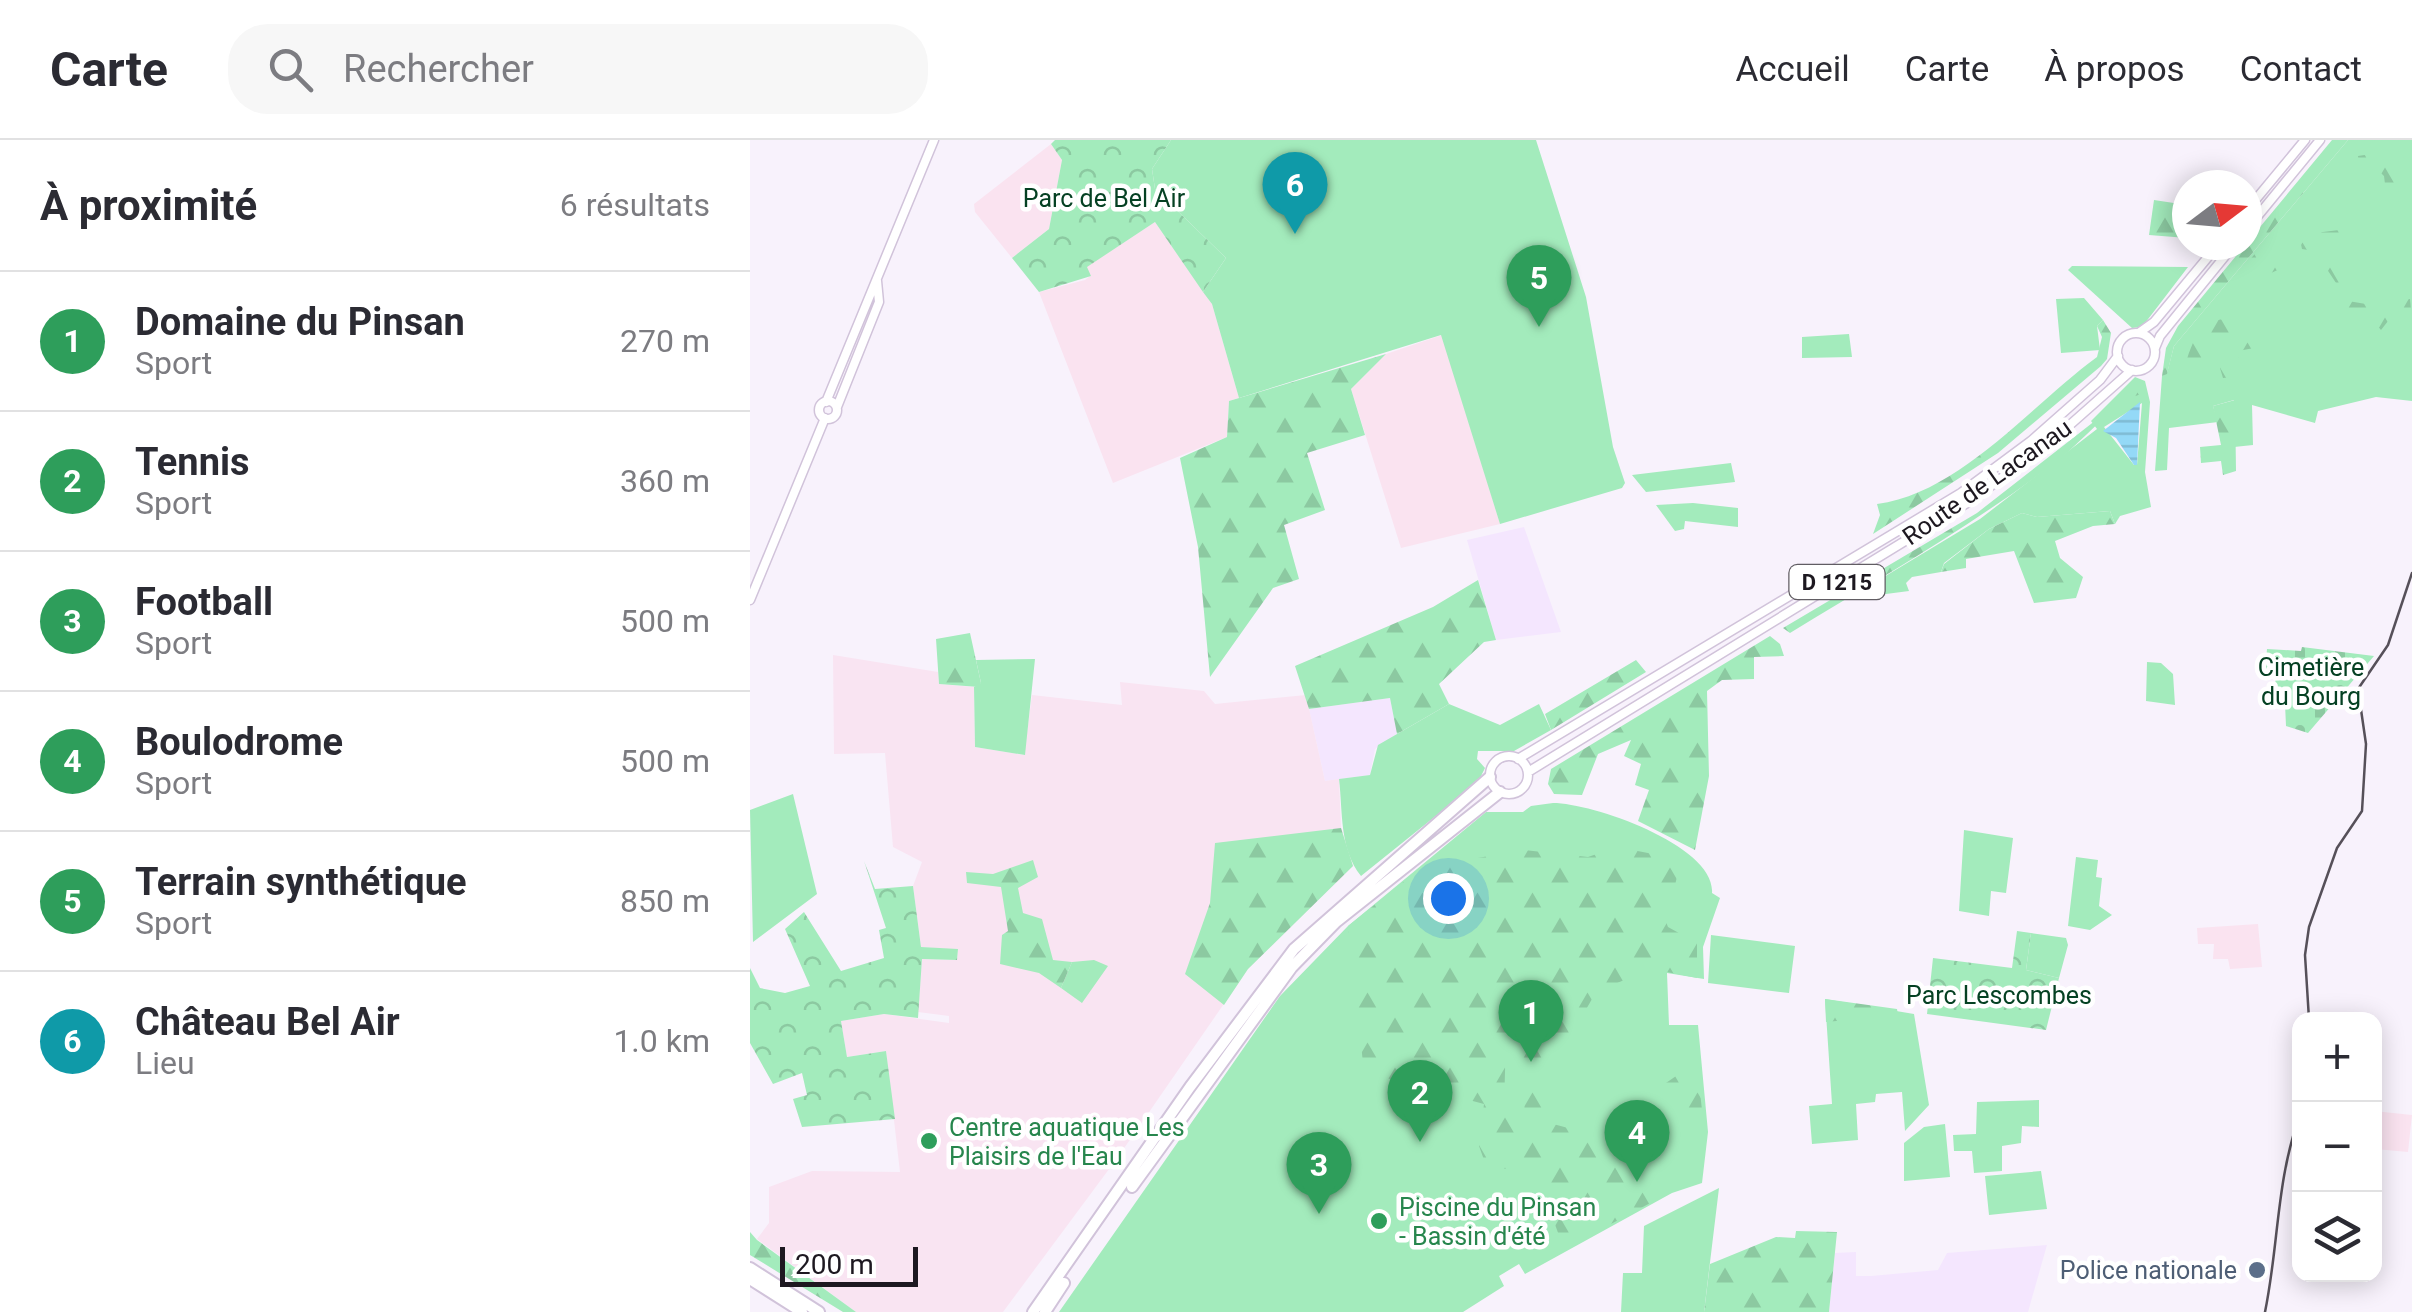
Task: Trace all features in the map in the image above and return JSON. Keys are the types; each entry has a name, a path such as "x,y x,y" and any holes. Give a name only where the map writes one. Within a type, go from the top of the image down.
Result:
{"highway":[{"path":"1061,1281 1190,1087 1294,949 1490,777"},
{"path":"1038,1312 1292,967 1336,922 1500,792"},
{"path":"750,1268 819,1312"},
{"path":"750,1282 791,1312"},
{"path":"750,1282 802,1312"}],"main road":[{"path":"750,600 824,418 820,409 934,140"},
{"path":"2262,192 2305,140"},
{"path":"2262,211 2320,140"},
{"path":"2205,260 2140,332 2122,339 2118,356 2132,370 2148,367 2160,336 2222,260"},
{"path":"824,418 834,417 881,296 877,281"},
{"path":"2140,332 2156,348"},
{"name":"Route de Lacanau","path":"1490,777 1498,760 1518,758 1961,492 2032,441 2100,380 2118,356"},
{"name":"Route de Lacanau","path":"1500,792 1519,791 1528,772 1967,503 2046,446 2132,370"},
{"path":"826,402 836,407"},
{"path":"1518,758 1528,772"},
{"path":"1490,777 1500,792"}],"shaded area":[{"path":"1051,144 1062,160 1049,229 1012,258 975,212 974,204"},
{"path":"1155,222 1212,304 1239,398 1229,401 1227,437 1113,483 1039,292 1085,280 1090,276 1086,267"},
{"path":"1442,335 1500,524 1401,548 1351,389 1386,354"},
{"path":"1524,527 1561,632 1496,640 1467,540"},
{"path":"833,655 938,672 939,684 974,687 975,747 1024,755 1032,695 1122,705 1120,682 1204,691 1215,704 1306,695 1325,781 1339,779 1341,828 1353,866 1248,969 1118,1157 1003,1312 856,1312 757,1239 769,1223 769,1187 812,1171 900,1172 886,1051 847,1057 841,1021 884,1014 949,1023 949,1016 918,1012 922,959 957,960 958,950 921,947 913,886 922,862 893,847 885,753 834,754"},
{"path":"1390,698 1397,734 1375,749 1370,775 1325,781 1309,709"},
{"path":"2258,924 2262,967 2230,969 2228,959 2213,959 2214,944 2198,944 2197,928"},
{"path":"2382,1112 2412,1115 2408,1152 2382,1150"},
{"path":"2047,1245 2028,1312 1829,1312 1835,1253 1856,1252 1856,1276 1871,1276 1938,1270 1947,1253"}],"green space":[{"name":"Parc de Bel Air","path":"1055,140 1171,140 1152,169 1155,189 1226,258 1203,292 1155,222 1087,267 1091,276 1039,292 1012,258 1049,229 1062,160 1051,144"},
{"path":"1171,140 1536,140 1586,297 1613,447 1625,483 1622,488 1500,524 1441,335 1239,398 1212,304 1203,292 1226,258 1155,189 1152,169"},
{"path":"2332,140 2348,140 2262,242 2262,225"},
{"path":"2348,140 2412,140 2412,401 2376,397 2318,411 2315,423 2252,405 2253,445 2234,447 2234,400 2213,406 2218,422 2169,428 2167,470 2155,471 2162,376 2167,373 2174,346 2247,260 2262,260 2262,242"},
{"path":"2371,140 2385,140 2387,149 2403,146 2405,195 2387,200 2384,176 2373,165 2359,166 2358,156 2371,154"},
{"path":"2154,200 2172,203 2172,237 2149,235"},
{"path":"2339,230 2346,273 2340,289 2315,251 2302,249 2299,235"},
{"path":"2268,239 2278,239 2304,271 2290,276 2282,268 2271,273 2251,272 2246,264 2250,260 2262,260 2262,246"},
{"path":"2233,260 2247,260 2174,346 2167,374 2162,376 2166,348 2178,326"},
{"path":"2072,266 2188,267 2142,327 2132,328 2068,270"},
{"path":"2377,294 2388,295 2391,301 2410,299 2412,320 2392,316 2381,330 2369,316 2348,313 2348,301 2366,304"},
{"path":"2084,298 2103,320 2097,326 2100,350 2061,353 2056,299"},
{"path":"2236,318 2259,322 2254,348 2238,351 2242,376 2223,378 2217,358 2187,359 2203,328"},
{"path":"2103,320 2111,333 2107,359 2101,366 1998,453 1873,534 1880,515 1877,504 1908,497 1965,466 2097,357 2102,337 2097,326"},
{"path":"1849,334 1852,357 1802,358 1802,337"},
{"path":"1386,354 1351,389 1365,435 1307,453 1325,510 1284,525 1299,579 1273,588 1210,677 1198,547 1180,458 1227,437 1229,401"},
{"path":"2135,377 2145,381 2150,402 2145,472 2151,507 2120,516 2115,524 2110,511 2037,517 2022,513 1989,529 1944,563 1941,572 1912,577 1906,583 1909,591 1863,597 1859,592 1980,519 2097,429 2091,421","holes":["2142,403 2137,465 2104,427"]},
{"path":"2137,388 2143,394 2124,402 2061,458 1995,505 1790,633 1783,628 1977,513"},
{"path":"2235,400 2236,471 2223,475 2221,461 2201,463 2200,447 2221,445 2213,406"},
{"path":"1731,463 1735,482 1646,492 1632,475"},
{"path":"1693,503 1738,508 1738,527 1685,521 1684,529 1675,531 1656,505"},
{"path":"2110,511 2115,524 2093,526 2055,541 2060,558 2083,577 2076,598 2034,603 2014,551 1966,559 1966,568 1941,572 1944,564 1989,529 2022,513 2037,517"},
{"path":"1478,580 1496,640 1484,642 1439,684 1449,704 1397,734 1390,698 1309,709 1295,666 1433,607"},
{"path":"970,633 979,687 939,684 936,639"},
{"path":"1770,636 1780,644 1784,656 1754,657 1754,679 1722,680 1707,691 1709,776 1695,850 1638,821 1649,790 1635,785 1641,764 1624,756 1631,740 1598,754 1582,795 1554,794 1548,784 1551,769"},
{"name":"Cimetière du Bourg","path":"2302,647 2374,656 2308,733 2286,726 2285,704 2274,703 2276,672 2265,670 2267,649 2301,651"},
{"path":"1035,659 1025,755 975,747 974,687 981,683 976,660"},
{"path":"1636,660 1646,672 1551,730 1545,714"},
{"path":"2147,662 2161,663 2173,674 2175,705 2146,701"},
{"path":"1449,704 1500,725 1539,704 1551,730 1514,751 1478,751 1477,759 1485,768 1478,782 1361,876 1345,842 1339,779 1370,775 1378,745"},
{"path":"793,794 817,894 753,942 750,810"},
{"path":"1553,803 1622,819 1674,844 1694,859 1708,876 1712,893 1720,898 1703,947 1704,979 1667,973 1669,1025 1698,1025 1708,1132 1702,1183 1672,1193 1525,1274 1519,1264 1499,1276 1504,1286 1463,1312 1059,1312 1280,996 1348,926 1486,812 1523,812 1531,806"},
{"path":"1341,828 1353,866 1248,969 1224,1005 1185,974 1210,903 1215,843"},
{"path":"1964,830 2013,838 2006,893 1991,891 1989,916 1959,911"},
{"path":"1617,847 1684,860 1664,917 1668,927 1697,943 1697,978 1667,972 1660,983 1636,975 1596,992 1576,1027 1549,1056 1542,1121 1635,1146 1632,1161 1649,1165 1650,1172 1641,1180 1631,1179 1631,1184 1647,1187 1654,1201 1564,1249 1546,1200 1522,1192 1512,1169 1487,1168 1479,1146 1484,1104 1364,1072 1348,926 1421,868 1523,850 1588,857","holes":["1511,1022 1526,1032 1521,1059 1525,1116 1504,1109 1506,1035"]},
{"path":"2076,857 2098,860 2096,877 2102,878 2099,906 2112,915 2090,930 2068,926"},
{"path":"1033,860 1038,877 1018,888 1023,913 1042,919 1053,960 1072,962 1061,988 1039,973 1000,964 1002,935 1008,931 1001,887 967,883 966,872 993,874"},
{"path":"864,861 875,889 913,886 921,947 958,949 957,960 922,959 918,1018 884,1014 841,1021 847,1057 886,1051 895,1119 802,1127 793,1099 807,1095 802,1073 773,1084 750,1043 750,968 760,988 785,993 810,986 785,929 804,912 841,971 884,958 879,930 886,928"},
{"name":"Parc Lescombes","path":"2017,931 2031,933 2026,970 2059,978 2046,1030 1927,1014 1933,958 2012,968"},
{"path":"2031,933 2066,938 2068,945 2059,978 2026,970"},
{"path":"1711,935 1795,946 1789,993 1708,983"},
{"path":"1094,960 1108,966 1082,1003 1061,988 1072,962"},
{"path":"1825,999 1914,1014 1929,1105 1905,1131 1902,1092 1876,1094 1875,1102 1856,1104 1858,1140 1812,1144 1809,1106 1832,1104"},
{"path":"1825,999 1897,1009 1898,1015 1826,1022"},
{"path":"1679,1074 1698,1074 1704,1128 1692,1129 1662,1111 1663,1085"},
{"path":"2039,1100 2039,1127 2022,1126 2021,1143 2002,1146 2002,1171 1974,1173 1972,1151 1954,1151 1953,1135 1976,1134 1977,1102"},
{"path":"1945,1124 1950,1177 1904,1181 1904,1143 1924,1127"},
{"path":"2041,1171 2047,1209 1989,1215 1985,1176"},
{"path":"1719,1188 1704,1312 1621,1312 1623,1273 1642,1273 1644,1226"},
{"path":"1796,1231 1837,1232 1829,1312 1704,1312 1710,1264 1776,1237 1795,1238"},
{"path":"750,1232 856,1312 843,1312 750,1255"}],"water":[{"path":"2140,402 2134,465 2116,438 2103,431"}],"tram line":[{"path":"2309,1012 2305,955 2309,927 2337,848 2362,811 2366,744 2358,689 2388,645 2412,573"},
{"path":"2265,1312 2292,1139"}],"place":[{"name":"Château Bel Air","path":"1295,234"},
{"name":"Terrain synthétique","path":"1539,327"},
{"name":"Domaine du Pinsan","path":"1531,1062"},
{"name":"Centre aquatique Les Plaisirs de l'Eau","path":"929,1141"},
{"name":"Tennis","path":"1420,1142"},
{"name":"Boulodrome","path":"1637,1182"},
{"name":"Football","path":"1319,1214"},
{"name":"Piscine du Pinsan - Bassin d'été","path":"1379,1221"},
{"name":"Police nationale","path":"2257,1270"}]}
